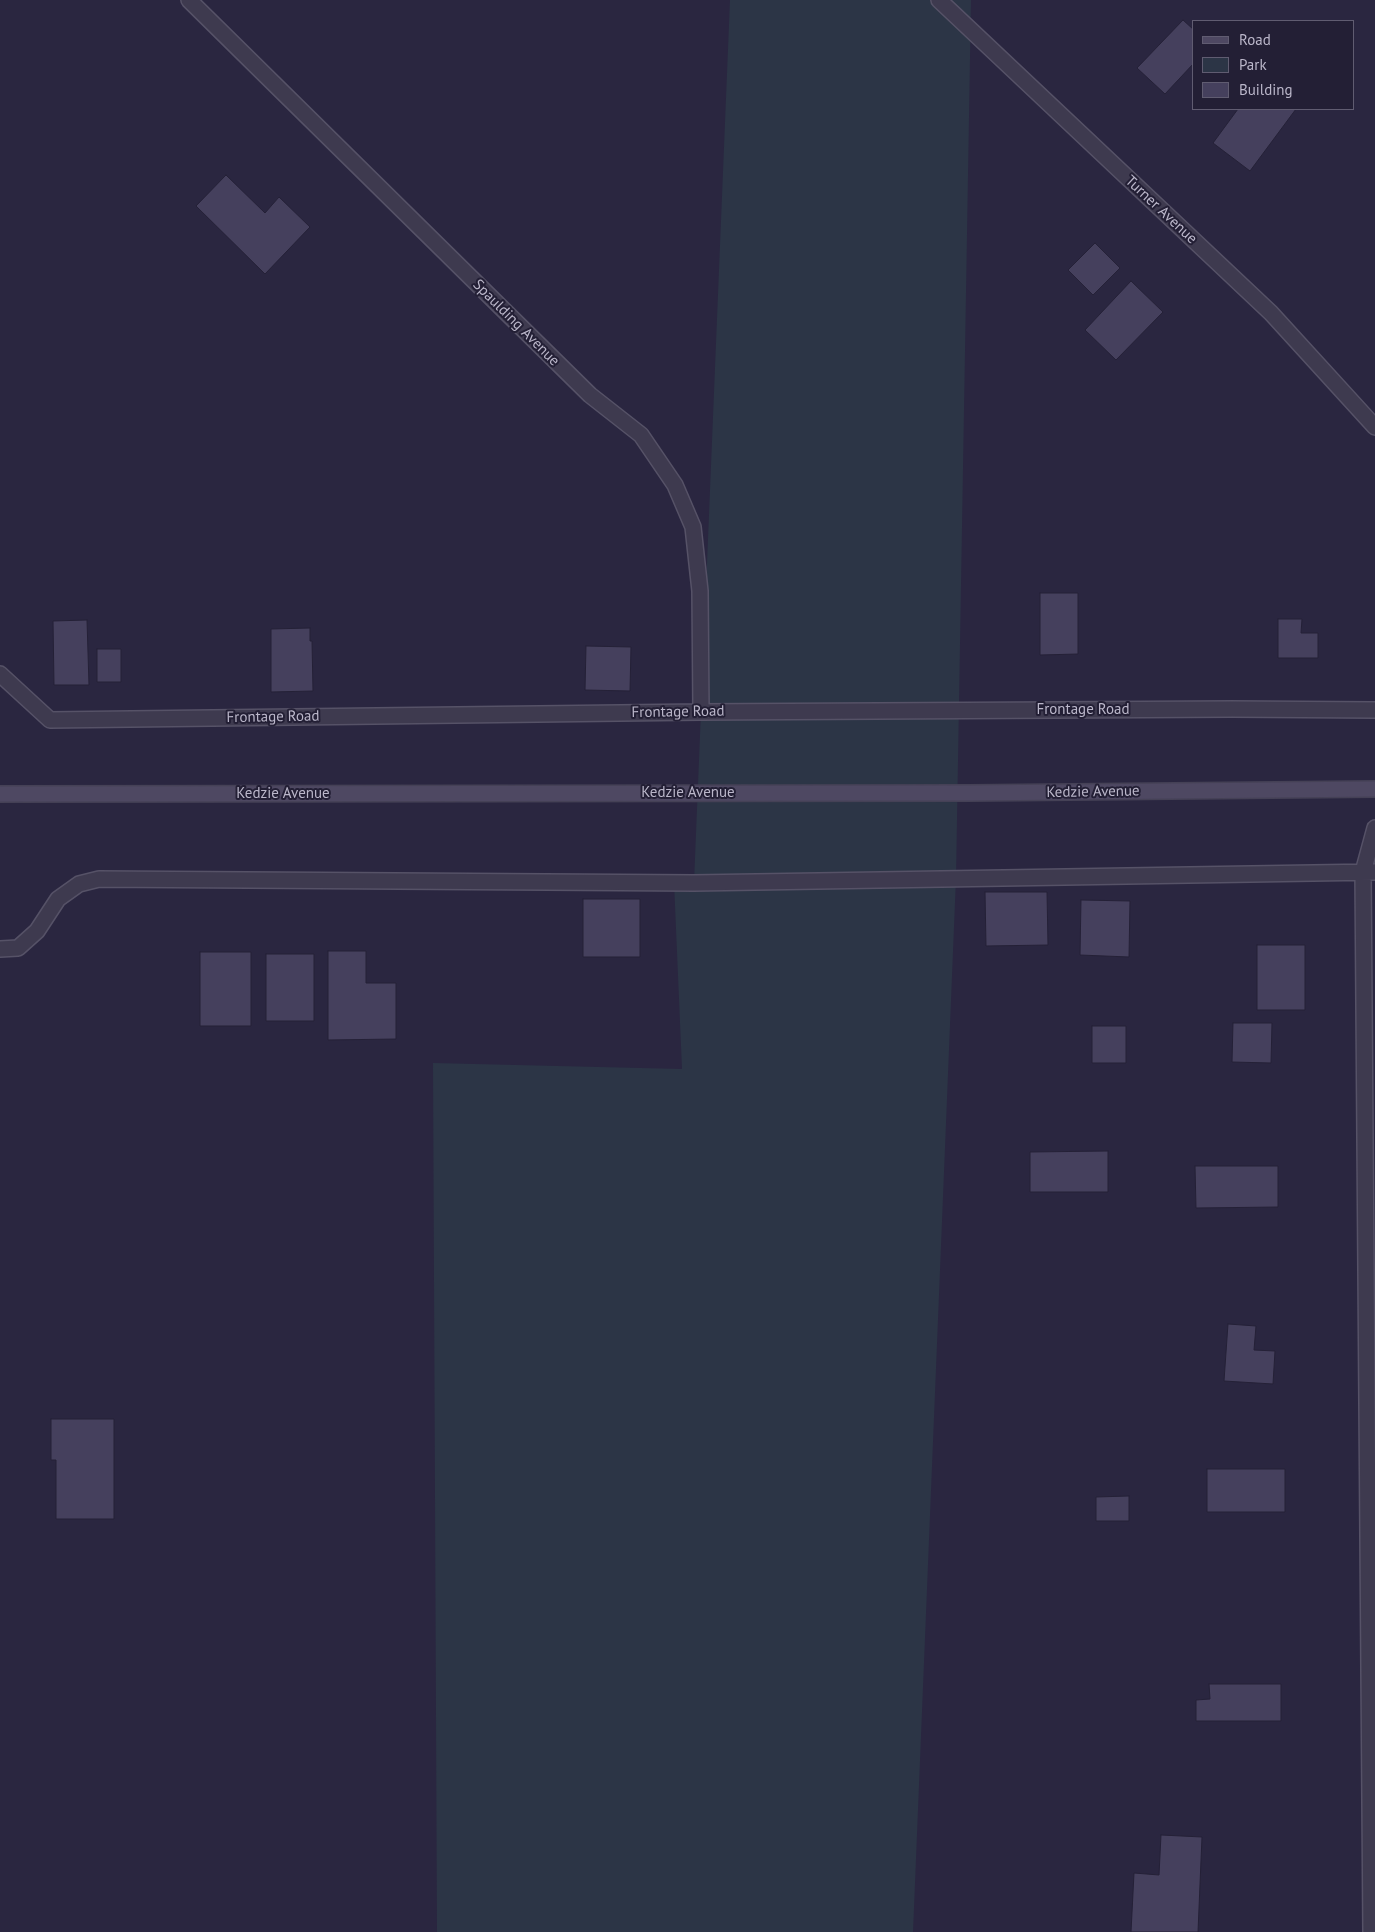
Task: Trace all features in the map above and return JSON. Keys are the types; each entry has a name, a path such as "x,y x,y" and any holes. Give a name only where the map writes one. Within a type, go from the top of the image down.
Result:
{"main road":[{"name":"Kedzie Avenue","path":"0,794 970,793 1375,789"}],"street":[{"name":"Spaulding Avenue","path":"189,0 590,395 641,435 675,485 692,527 700,591 701,712"},
{"name":"Turner Avenue","path":"939,0 1271,313 1375,427"},
{"name":"Frontage Road","path":"0,674 50,720 701,712 1375,710"},
{"path":"1370,1932 1369,872 1375,828"},
{"path":"0,949 18,948 37,931 58,899 79,884 99,879 694,882 1369,872"}],"green space":[{"path":"730,0 971,0 956,878 913,1932 437,1932 433,1063 682,1069 674,882 694,882"}],"building":[{"path":"1183,20 1192,28 1192,65 1165,94 1137,68"},
{"path":"1237,110 1295,110 1250,171 1213,143"},
{"path":"226,175 265,213 279,197 310,227 265,274 196,206"},
{"path":"1095,243 1120,268 1093,295 1068,270"},
{"path":"1131,281 1163,312 1116,360 1085,330"},
{"path":"1040,593 1078,593 1078,654 1040,655"},
{"path":"1278,619 1302,619 1301,633 1318,633 1318,658 1278,658"},
{"path":"87,620 89,685 54,685 53,621"},
{"path":"310,628 313,691 271,692 271,629"},
{"path":"586,646 631,647 630,691 585,690"},
{"path":"97,649 121,649 121,682 97,682"},
{"path":"985,892 1047,892 1048,945 986,946"},
{"path":"583,899 640,899 640,957 583,957"},
{"path":"1081,900 1130,901 1129,957 1080,955"},
{"path":"1257,945 1305,945 1305,1010 1257,1010"},
{"path":"328,951 366,951 366,983 396,983 396,1039 328,1040"},
{"path":"200,952 251,952 251,1026 200,1026"},
{"path":"266,954 314,954 314,1021 266,1021"},
{"path":"1233,1023 1272,1023 1271,1063 1232,1062"},
{"path":"1092,1026 1126,1026 1126,1063 1092,1063"},
{"path":"1108,1151 1108,1192 1030,1192 1030,1152"},
{"path":"1195,1166 1278,1166 1278,1207 1196,1208"},
{"path":"1228,1324 1256,1326 1254,1350 1275,1351 1273,1384 1224,1381"},
{"path":"51,1419 114,1419 114,1519 56,1519 56,1460 51,1460"},
{"path":"1207,1469 1285,1469 1285,1512 1207,1512"},
{"path":"1129,1496 1129,1521 1096,1521 1096,1497"},
{"path":"1209,1684 1281,1684 1281,1721 1196,1721 1196,1700 1210,1699"},
{"path":"1161,1835 1202,1837 1198,1932 1131,1932 1134,1873 1159,1875"}]}
